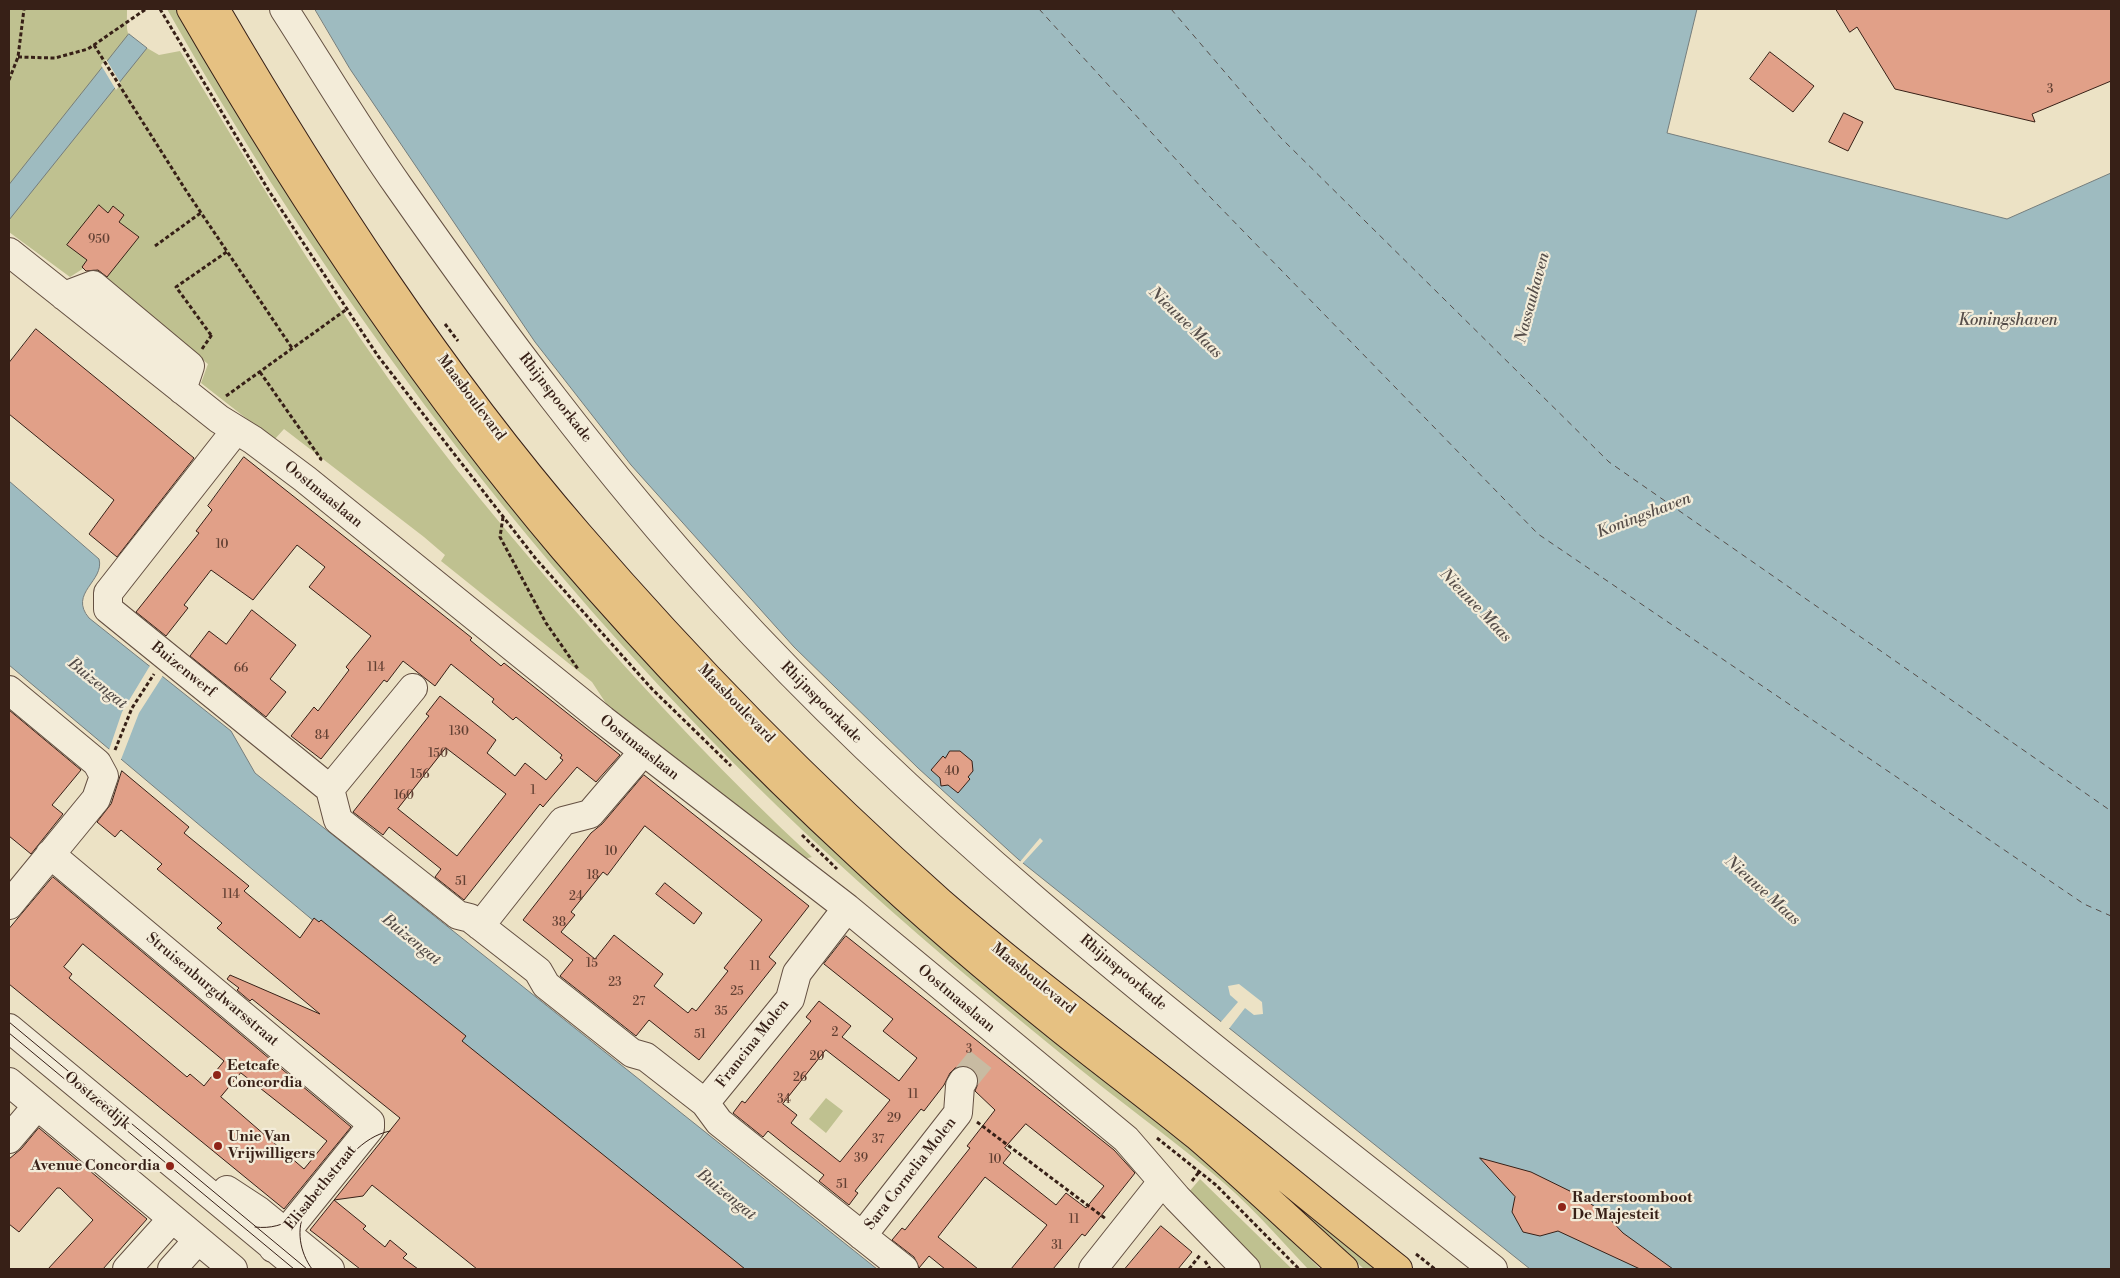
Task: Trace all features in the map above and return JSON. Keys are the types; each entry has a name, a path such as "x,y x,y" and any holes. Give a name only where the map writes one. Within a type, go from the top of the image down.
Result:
{"main road":[{"name":"Maasboulevard","path":"191,9 288,169 375,300 471,433 562,547 612,603 737,737 791,791 928,919 1059,1028 1197,1136 1344,1269"},
{"name":"Maasboulevard","path":"215,9 331,199 420,329 530,476 643,608 769,739 941,902 1068,1008 1210,1117 1398,1269"}],"street":[{"name":"Rhijnspoorkade","path":"284,9 397,185 498,324 556,400 670,541 773,654 916,795 994,865 1188,1026 1493,1269"},
{"name":"Oostmaaslaan","path":"9,252 207,410 305,479 644,752 847,908 994,1043 1126,1139 1162,1182 1246,1269"},
{"name":"Buizenwerf","path":"236,430 108,593 108,609 330,789"},
{"path":"413,688 330,789 338,820 458,915 470,918 538,971 546,985 624,1047 632,1053 646,1057 705,1103 719,1122 904,1269"},
{"path":"9,690 97,763 104,773 102,786 96,799 9,904"},
{"path":"480,926 563,822 590,814 644,752"},
{"name":"Struisenburgdwarsstraat","path":"50,854 370,1122 370,1128"},
{"name":"Francina Molen","path":"705,1103 790,999 798,973 847,908"},
{"name":"Oostzeedijk","path":"9,1028 186,1174 213,1181 240,1197 279,1240 300,1269"},
{"path":"9,1082 233,1269"},
{"name":"Sara Cornelia Molen","path":"862,1236 958,1114 960,1086 963,1082"},
{"path":"9,1139 37,1106"},
{"name":"Elisabethstraat","path":"279,1240 370,1128"},
{"path":"1093,1269 1162,1182"},
{"path":"127,1269 172,1219"},
{"path":"172,1269 198,1240"},
{"name":"Oostzeedijk","path":"279,1240 330,1269"}],"path":[{"path":"9,80 18,57 24,9"},
{"path":"18,57 55,58 88,49 146,9"},
{"path":"94,45 123,93 292,348"},
{"path":"155,246 202,212"},
{"path":"211,335 176,287 228,251"},
{"path":"207,410 347,310"},
{"path":"260,372 321,459 305,479"},
{"path":"503,516 500,537 546,623 580,672"},
{"path":"114,754 132,708 156,671"},
{"path":"958,1114 982,1125 1122,1232"},
{"path":"1194,1178 1199,1172"}],"green space":[{"path":"9,9 127,9 128,33 144,50 147,48 159,55 180,51 333,298 410,409 457,469 529,558 635,678 692,739 812,857 800,860 611,711 592,682 441,561 445,555 424,537 284,429 274,440 201,383 208,364 87,266 70,277 9,232"},
{"path":"167,9 180,9 405,361 1141,1104 1269,1216 1320,1269 1308,1269 1224,1183 1044,1040 888,908 827,853 730,760 638,662 549,561 464,457 384,349 307,239 235,125"},
{"path":"826,1098 843,1111 826,1133 809,1119"},
{"path":"1200,1179 1292,1269 1256,1269 1188,1193"},
{"path":"1300,1205 1379,1269 1364,1269 1298,1209"}],"water":[{"path":"315,9 1697,9 1667,133 2007,219 2111,173 2111,1269 1530,1269 1018,859 918,768 794,647 631,465 535,342 350,69"},
{"path":"129,34 147,48 9,220 9,185"},
{"name":"Buizengat","path":"9,481 99,559 97,574 83,601 84,609 89,618 231,731 255,773 877,1269 737,1269 309,917 9,665"}],"pier":[{"path":"106,59 121,84 116,90 101,65"},
{"path":"151,664 164,674 139,713 120,762 108,753 122,712"},
{"path":"1040,838 1043,841 1021,865 1019,863"},
{"path":"1239,984 1262,1002 1263,1014 1254,1015 1245,1008 1228,1030 1220,1023 1238,1002 1230,995 1228,986"}],"building":[{"path":"1836,9 2111,9 2111,81 2032,114 2035,122 1895,89 1857,27 1850,32"},
{"path":"1770,52 1814,86 1793,112 1750,79"},
{"path":"1844,113 1863,122 1848,151 1829,142"},
{"path":"99,205 108,213 113,206 124,215 119,222 139,237 107,277 98,270 86,271 82,267 87,260 67,245"},
{"path":"36,329 194,458 117,557 89,534 114,500 9,414 9,363"},
{"path":"244,457 472,638 470,640 501,666 504,663 620,755 596,782 577,767 543,807 540,804 464,900 435,877 441,869 389,827 383,835 353,812 429,716 426,714 440,696 496,740 487,753 515,776 525,763 546,780 563,760 560,758 562,755 516,717 513,720 492,702 494,699 451,664 435,686 403,661 387,682 384,680 321,759 291,736 314,707 318,711 349,670 346,667 371,636 309,587 325,567 297,545 253,600 211,570 184,605 188,608 166,636 136,612 199,533 196,531 212,510 208,506","holes":["446,748 506,794 457,856 398,809"]},
{"path":"252,610 296,645 270,679 286,692 266,717 190,656 209,631 226,644"},
{"path":"9,710 81,770 52,805 63,814 31,854 9,836"},
{"path":"950,751 960,751 972,761 973,771 968,777 970,779 958,793 948,785 941,786 940,778 931,770"},
{"path":"122,771 189,827 184,833 249,886 244,891 300,938 314,918 319,922 321,920 466,1036 462,1041 745,1269 477,1269 372,1185 363,1196 334,1200 400,1118 252,999 250,1001 237,990 239,988 227,979 230,975 320,1014 217,928 222,923 157,869 162,864 121,830 115,837 97,822 111,804"},
{"path":"644,775 809,906 769,957 776,963 699,1060 649,1020 636,1036 560,976 573,960 523,920 591,833 602,824","holes":["645,826 762,920 724,968 728,971 696,1011 692,1008 688,1013 654,986 663,974 614,935 595,959 561,932 575,915 571,912 603,872 607,875"]},
{"path":"53,877 351,1127 284,1209 9,984 9,929","holes":["83,944 224,1061 204,1086 190,1074 187,1077 69,978 72,974 64,967","241,1073 327,1141 304,1169 221,1097"]},
{"path":"665,883 702,913 694,924 656,894"},
{"path":"846,936 1114,1150 1135,1173 1085,1236 1082,1234 1053,1269 1011,1269 1047,1225 985,1177 938,1237 978,1269 945,1269 929,1256 919,1268 914,1257 892,1240 902,1228 905,1230 970,1148 967,1146 995,1110 975,1091 979,1081 971,1067 963,1065 955,1068 950,1073 944,1085 924,1111 921,1109 855,1191 858,1193 849,1205 819,1181 824,1175 768,1131 763,1137 733,1113 742,1101 745,1103 811,1021 806,1017 819,1001 851,1026 842,1037 899,1081 917,1058 883,1031 893,1019 824,964","holes":["826,1050 890,1100 840,1162 791,1123 797,1115 783,1104","1026,1124 1104,1186 1086,1208 1066,1193 1056,1205 1003,1163 1011,1153 1005,1148"]},
{"path":"39,1128 147,1219 103,1269 48,1269 93,1220 60,1188 57,1188 19,1232 9,1224 9,1159 21,1149"},
{"name":"Raderstoomboot De Majesteit","path":"1480,1158 1531,1172 1580,1196 1606,1215 1623,1233 1673,1269 1640,1269 1558,1231 1540,1236 1523,1232 1512,1212 1515,1197"},
{"path":"334,1200 366,1226 363,1229 385,1247 390,1240 407,1254 403,1258 418,1269 360,1269 310,1230"},
{"path":"1161,1226 1192,1252 1178,1269 1125,1269"}],"ferry route":[{"path":"1039,9 1212,199 1538,534 2084,904 2111,916"},
{"path":"1171,9 1281,138 1609,462 2111,811"}],"tunnel":[{"path":"963,1081 988,1050"}],"tram line":[{"path":"9,1022 307,1269"},
{"path":"9,1033 294,1269"},
{"path":"255,1227 277,1226 295,1217 311,1203 354,1152 370,1139 390,1131"},
{"path":"306,1210 301,1225 300,1240 304,1256 312,1269"}],"place":[{"name":"Eetcafe Concordia","path":"217,1075"},
{"name":"Unie Van Vrijwilligers","path":"218,1146"},
{"name":"Avenue Concordia","path":"170,1166"},
{"name":"Raderstoomboot De Majesteit","path":"1562,1207"}],"water label":[{"name":"Nassauhaven","path":"1533,298"},
{"name":"Koningshaven","path":"2008,321"},
{"name":"Nieuwe Maas","path":"1185,323"},
{"name":"Koningshaven","path":"1644,516"},
{"name":"Nieuwe Maas","path":"1475,606"},
{"name":"Nieuwe Maas","path":"1762,891"}]}
